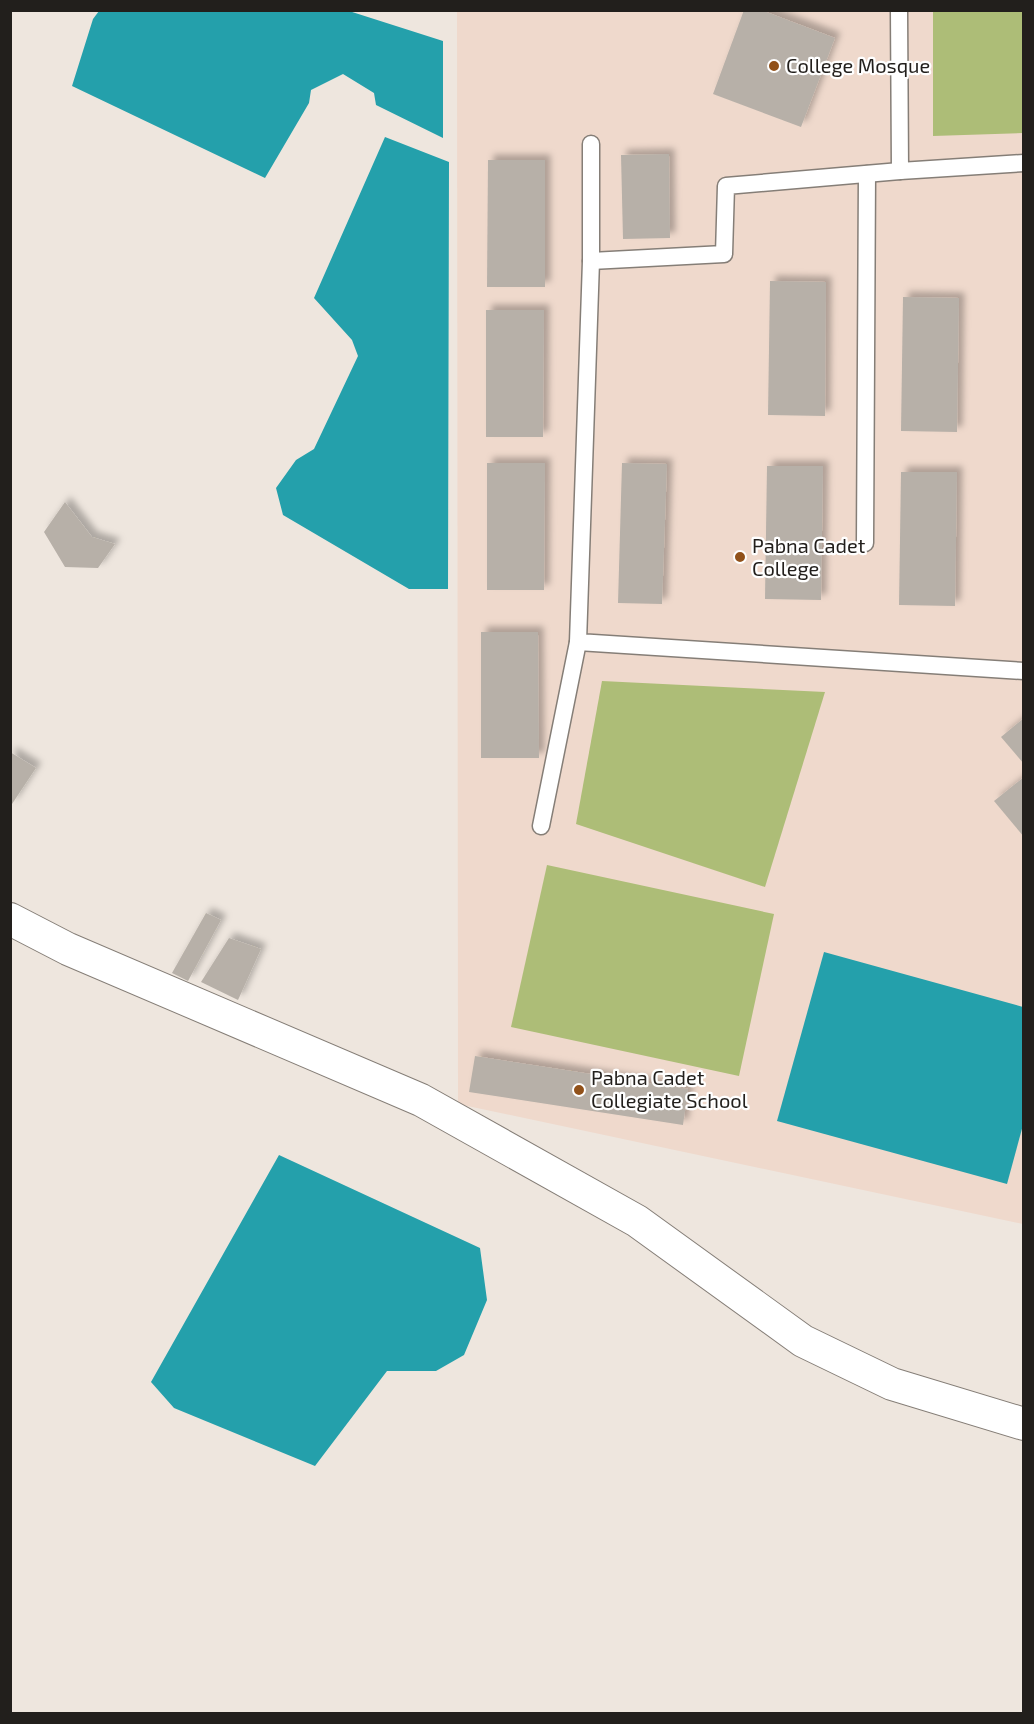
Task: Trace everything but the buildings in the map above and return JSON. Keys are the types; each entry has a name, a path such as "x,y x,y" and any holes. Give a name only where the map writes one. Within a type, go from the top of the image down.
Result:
{"street":[{"path":"10,919 68,949 421,1100 637,1221 803,1341 892,1384 1023,1424"}],"lane":[{"path":"899,10 900,171"},
{"path":"541,826 578,642 591,261 591,144"},
{"path":"591,261 724,254 726,186 1023,163"},
{"path":"866,543 867,174"},
{"path":"578,642 1023,671"}],"shaded area":[{"name":"Pabna Cadet College","path":"457,11 1023,11 1023,1224 458,1104"}],"green space":[{"path":"933,11 1023,11 1023,133 933,136"},
{"path":"602,681 825,692 765,887 576,824"},
{"path":"547,865 774,914 739,1076 511,1027"}],"water":[{"path":"99,11 349,11 443,41 443,138 376,105 374,93 343,74 311,90 309,103 265,178 72,86 93,19"},
{"path":"385,137 449,162 448,589 409,589 283,515 276,488 296,460 314,449 358,356 352,340 314,298"},
{"path":"824,952 1023,1007 1023,1125 1007,1184 777,1121"},
{"path":"279,1155 480,1248 487,1300 464,1355 436,1371 387,1371 315,1466 174,1408 151,1382"}],"place":[{"name":"College Mosque","path":"774,66"},
{"name":"Pabna Cadet College","path":"740,557"},
{"name":"Pabna Cadet Collegiate School","path":"579,1090"}]}
